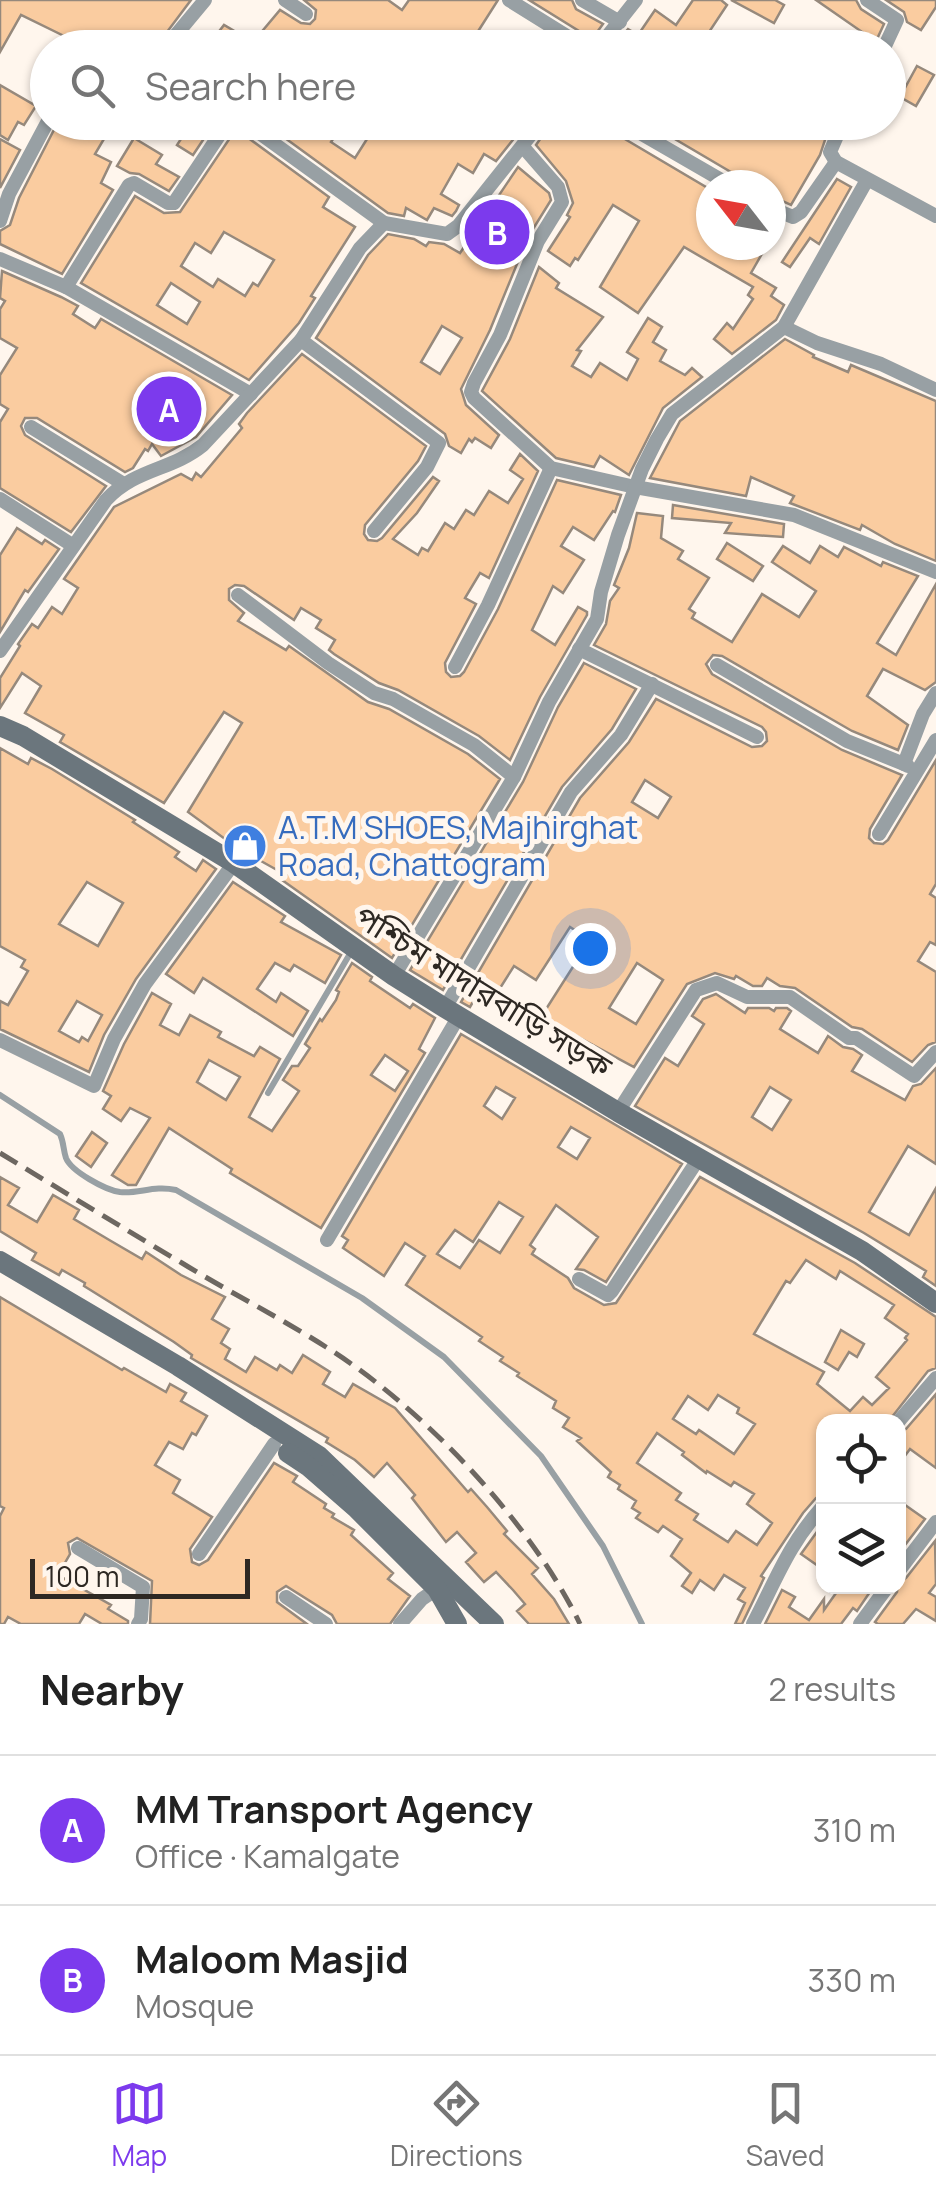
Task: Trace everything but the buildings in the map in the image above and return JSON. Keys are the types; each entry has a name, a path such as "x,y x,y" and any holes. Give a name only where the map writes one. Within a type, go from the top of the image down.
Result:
{"main road":[{"name":"পশ্চিম মাদারবাড়ি সড়ক","path":"0,726 234,863 394,976 618,1112 862,1251 936,1304"},
{"path":"0,1262 178,1366 260,1425 274,1444 309,1467 443,1585 494,1624"},
{"path":"0,1278 319,1456 443,1585 457,1624"}],"street":[{"path":"181,30 206,0"},
{"path":"510,0 558,30"},
{"path":"582,0 620,22"},
{"path":"613,30 636,0"},
{"path":"867,0 897,20 892,30"},
{"path":"289,1 306,14"},
{"path":"0,221 8,194 38,140"},
{"path":"66,287 129,185 134,183 174,203 216,140"},
{"path":"269,140 384,224 432,234 446,234 458,226 529,140"},
{"path":"652,140 704,170"},
{"path":"835,140 830,152 836,162 936,216"},
{"path":"524,148 558,187 562,202 538,241 500,334 470,392 552,468 635,488 794,515 936,572"},
{"path":"786,216 801,212 836,162"},
{"path":"394,976 514,778 549,702 597,619 601,592 635,488 672,414 784,327 868,180"},
{"path":"0,651 72,544 122,483 189,457 300,340 360,248 384,224"},
{"path":"0,259 66,287 251,394"},
{"path":"784,327 936,390"},
{"path":"300,340 439,443 427,467 374,531"},
{"path":"31,427 122,483"},
{"path":"455,667 552,468"},
{"path":"0,499 72,544"},
{"path":"238,595 328,663 474,746 514,778"},
{"path":"579,649 757,736"},
{"path":"717,664 847,742 910,768"},
{"path":"327,1240 570,792 621,735 652,684"},
{"path":"878,834 910,768 922,714 936,693"},
{"path":"910,768 936,740"},
{"path":"0,1040 94,1086 118,1030 145,984 234,863"},
{"path":"618,1112 696,990 704,984 717,983 748,997 790,998 914,1076 936,1052"},
{"path":"579,1279 608,1295 612,1292 699,1158"},
{"path":"905,1414 936,1378"},
{"path":"200,1554 274,1444"},
{"path":"753,1624 770,1583 798,1534 816,1514"},
{"path":"906,1561 936,1522"},
{"path":"78,1548 143,1587 138,1624"},
{"path":"400,1624 422,1599 443,1585"},
{"path":"860,1624 882,1594"},
{"path":"286,1597 326,1624"}],"lane":[{"path":"268,1093 353,947"},
{"path":"0,1095 60,1134 73,1168 113,1191 156,1186 176,1190 362,1298 444,1357 541,1456 603,1546 642,1624"}],"railway":[{"path":"0,1153 326,1347 399,1401 436,1434 503,1507 559,1585 580,1624"}],"place":[{"name":"Maloom Masjid","path":"497,232"},
{"name":"MM Transport Agency","path":"169,409"},
{"name":"A.T.M SHOES, Majhirghat Road, Chattogram","path":"245,846"}]}
